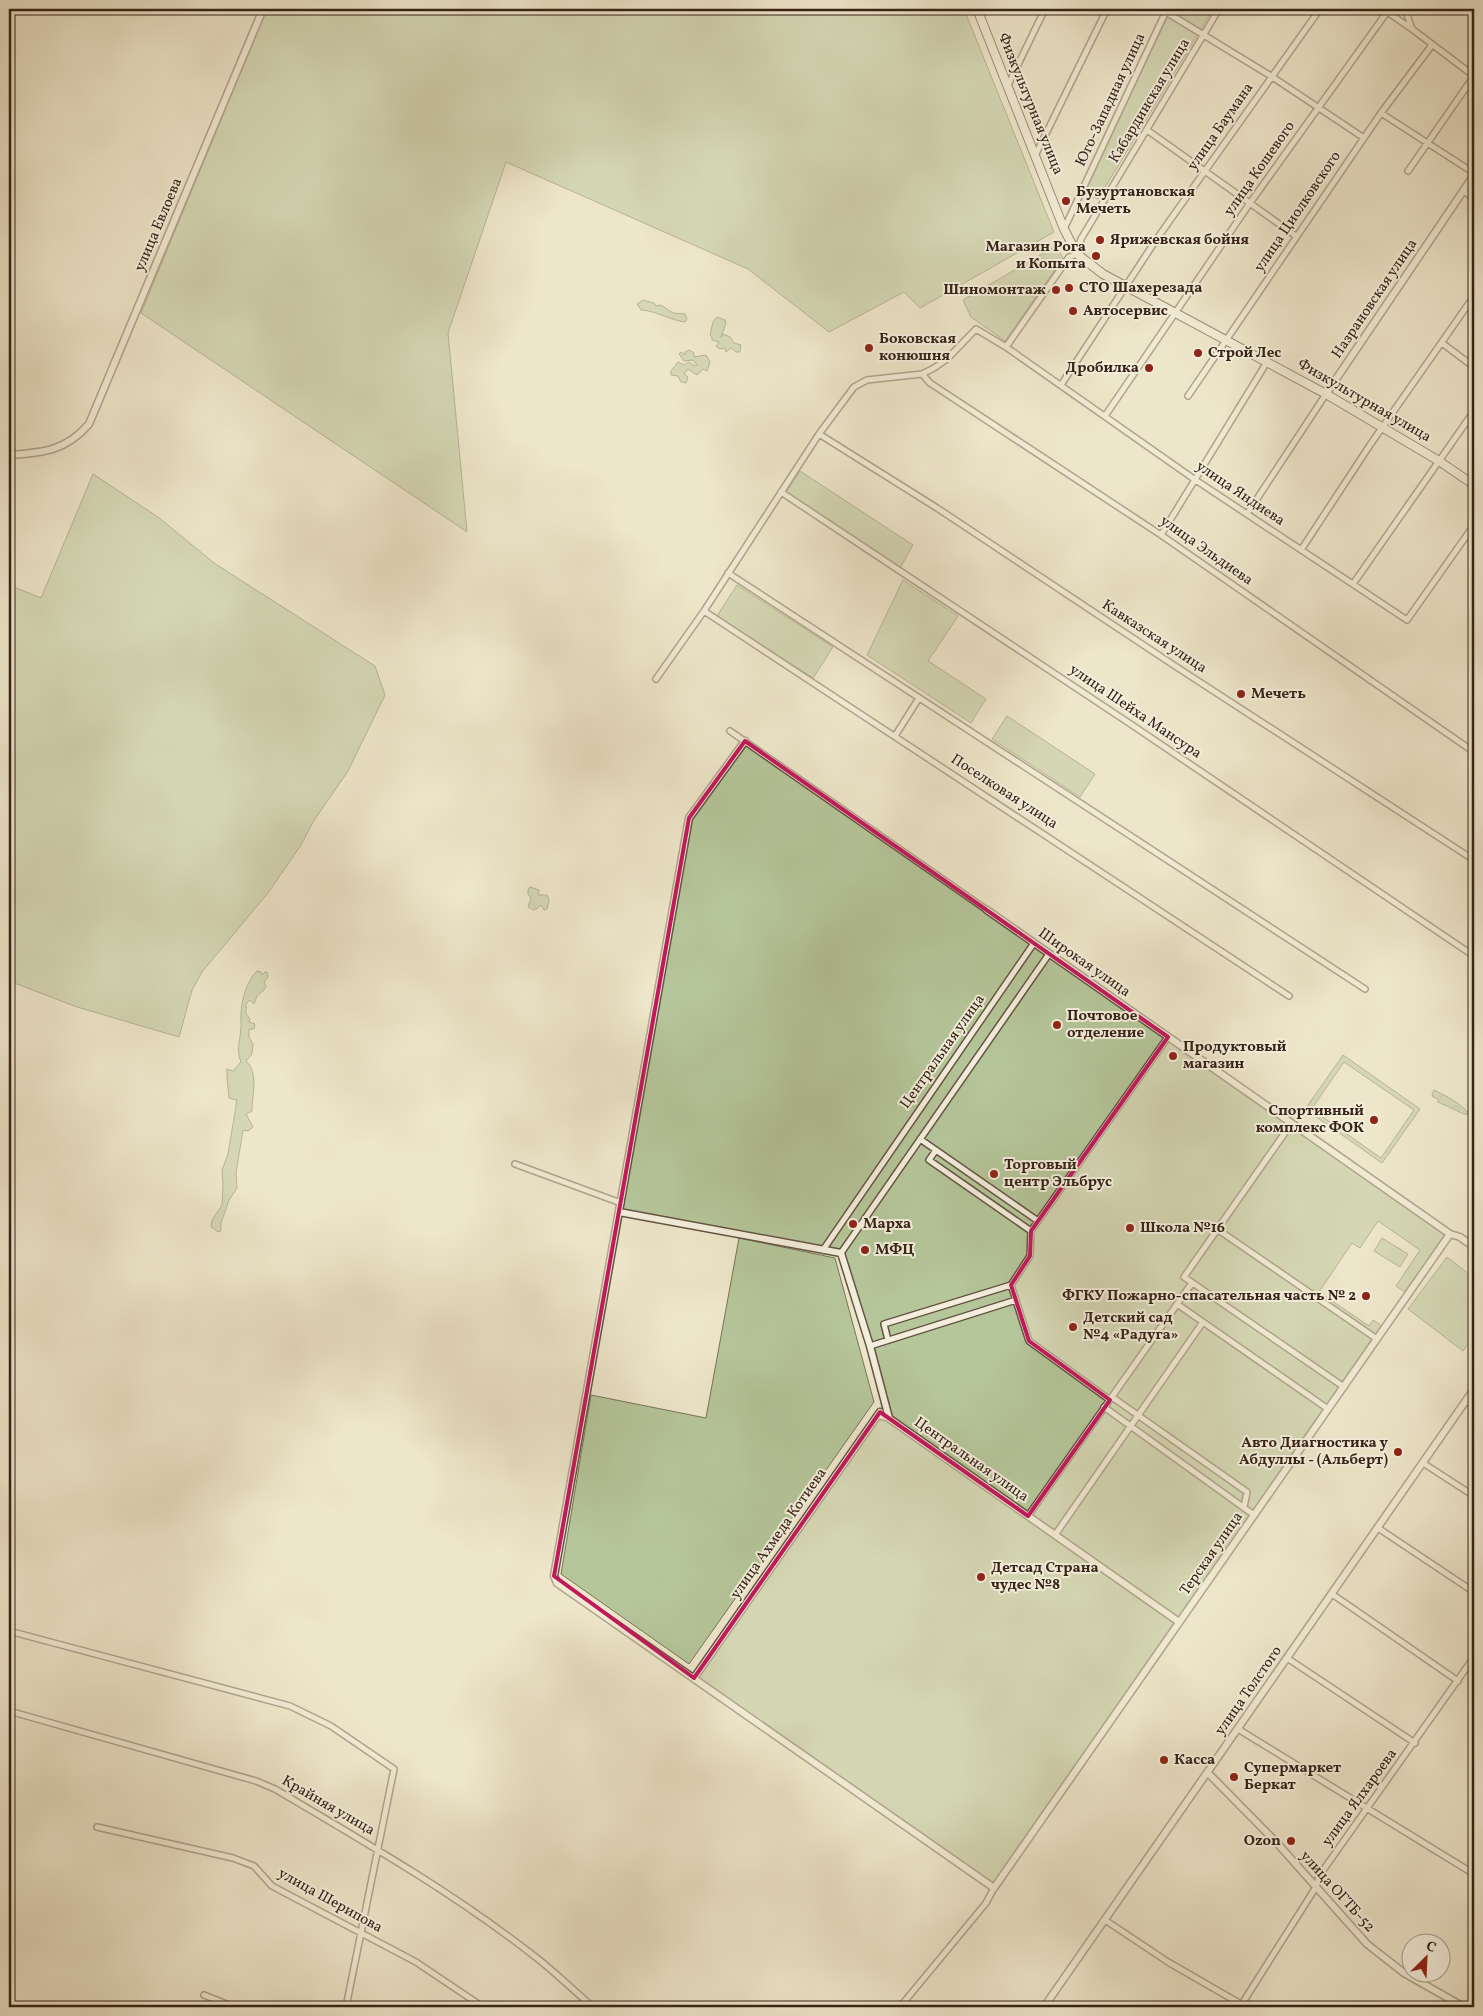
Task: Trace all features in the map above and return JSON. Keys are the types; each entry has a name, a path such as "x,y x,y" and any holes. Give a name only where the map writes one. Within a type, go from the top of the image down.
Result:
{"main road":[{"name":"Физкультурная улица","path":"978,9 1064,229 1077,254 1092,267 1125,287 1326,394 1439,461 1474,485"}],"street":[{"name":"улица Евлоева","path":"9,455 56,449 80,435 89,424 263,9"},
{"path":"1008,86 1044,9"},
{"path":"1035,156 1107,9"},
{"name":"Кабардинская улица","path":"1006,348 1069,257 1077,254 1081,239 1220,9"},
{"name":"улица Баумана","path":"1061,385 1156,240 1320,9"},
{"path":"1404,9 1412,28"},
{"path":"1166,10 1271,76 1364,138"},
{"name":"Юго-Западная улица","path":"1064,229 1166,10"},
{"path":"1385,10 1412,28 1474,76 1408,171"},
{"name":"улица Кошевого","path":"1105,416 1250,203 1385,10"},
{"name":"улица Циолковского","path":"1188,396 1381,113 1432,44"},
{"path":"1381,113 1474,174"},
{"path":"1147,130 1296,236"},
{"name":"Назрановская улица","path":"1246,514 1474,174"},
{"path":"1463,191 1474,198"},
{"path":"1301,550 1370,445 1474,296"},
{"path":"656,679 704,612 819,434 849,392 860,382 922,374 947,359 976,329 1061,385"},
{"path":"1442,343 1474,367"},
{"path":"1161,535 1267,362"},
{"name":"улица Эльдиева","path":"922,374 930,383 1161,535 1474,752"},
{"name":"улица Яндиева","path":"1061,385 1194,479 1408,620 1474,525"},
{"path":"1353,584 1474,411"},
{"name":"Кавказская улица","path":"819,434 937,508 1172,664 1474,860"},
{"name":"улица Шейха Мансура","path":"781,492 1132,725 1474,956"},
{"path":"728,573 1366,989"},
{"name":"Поселковая улица","path":"704,612 1289,996"},
{"path":"895,736 919,698"},
{"name":"Широкая улица","path":"730,731 1291,1124 1450,1234 1460,1237 1474,1247"},
{"path":"745,741 689,818 554,1576 557,1582 994,1888 986,1903 900,2007"},
{"name":"Центральная улица","path":"822,1250 1034,943"},
{"name":"Центральная улица","path":"841,1253 1049,954"},
{"path":"888,1340 884,1324 1012,1284 1030,1256 1031,1231 1168,1038"},
{"path":"1291,1124 1184,1277 1344,1387"},
{"path":"920,1140 1038,1221"},
{"path":"936,1150 929,1160 1031,1231"},
{"path":"516,1164 621,1203"},
{"path":"619,1212 841,1253 870,1346 889,1418"},
{"path":"1218,1229 1377,1339"},
{"name":"Терская улица","path":"994,1888 1450,1234"},
{"path":"1028,1516 1192,1282"},
{"path":"1012,1284 1029,1341 1247,1492 1244,1507"},
{"path":"870,1346 1016,1300"},
{"path":"1177,1304 1328,1409"},
{"path":"1055,1535 1203,1322"},
{"name":"улица Толстого","path":"1048,2006 1105,1920 1474,1389"},
{"path":"1466,1401 1474,1406"},
{"name":"улица Ахмеда Котиева","path":"694,1678 885,1405"},
{"path":"1104,1407 1254,1515"},
{"name":"Центральная улица","path":"878,1415 889,1418 1179,1622"},
{"path":"1423,1463 1474,1496"},
{"path":"1378,1528 1474,1592"},
{"path":"1332,1594 1458,1681"},
{"path":"9,1631 290,1706 331,1726 394,1769 346,2007"},
{"name":"улица Ялхароева","path":"1243,2007 1316,1887 1320,1876 1474,1657"},
{"path":"1287,1658 1415,1743"},
{"name":"Крайняя улица","path":"9,1711 256,1781 275,1789 404,1865 461,1904 534,1956 593,2007"},
{"path":"1238,1729 1474,1874"},
{"name":"улица ОГТБ-52","path":"1208,1772 1277,1843 1367,1944 1404,1973 1464,2007"},
{"name":"улица Шерипова","path":"97,1827 180,1845 241,1861 258,1870 272,1886 416,1962 483,2007"},
{"path":"1105,1920 1168,1962 1243,2007"},
{"path":"204,1995 234,2007"}],"highlighted area":[{"path":"745,741 1168,1037 1031,1231 1030,1256 1011,1285 1029,1341 1110,1400 1028,1516 880,1412 694,1678 554,1576 689,818"}],"green space":[{"path":"267,9 964,9 1054,232 920,308 904,292 829,332 748,269 506,162 448,333 467,532 141,313"},
{"path":"1171,9 1213,9 1098,199 1084,193"},
{"path":"1056,246 1063,258 1005,341 971,317 963,300"},
{"path":"643,300 654,303 656,306 661,305 673,313 685,314 687,319 685,322 679,321 641,310 637,304"},
{"path":"717,317 725,320 726,323 721,337 723,334 730,337 734,343 741,345 740,352 736,352 731,348 726,352 725,348 720,349 716,346 719,342 712,340 710,335 713,322"},
{"path":"689,350 694,353 694,357 706,355 710,362 707,371 703,369 697,375 688,369 684,374 688,377 686,383 681,382 678,376 671,375 671,371 678,362 684,365 688,362 695,366 697,365 693,360 684,361 679,354 681,352 685,355 685,352"},
{"path":"800,471 913,545 900,568 786,493"},
{"path":"93,474 158,517 214,563 375,666 385,695 348,771 313,822 301,845 268,893 202,972 192,990 179,1037 77,1007 9,981 9,585 41,598"},
{"path":"903,580 958,616 928,661 986,699 971,723 867,655"},
{"path":"737,585 833,647 813,678 717,616"},
{"path":"1007,716 1095,774 1080,797 992,739"},
{"path":"745,741 1450,1234 1408,1294 1396,1286 1420,1250 1378,1221 1360,1248 1352,1243 1319,1292 1369,1326 1373,1320 1385,1328 994,1888 694,1678 885,1405 841,1253 619,1212 689,818"},
{"path":"530,887 539,890 538,895 547,895 549,900 547,909 544,910 541,905 533,910 528,907 531,898 528,894"},
{"path":"257,971 261,972 262,975 267,972 268,977 264,982 266,986 264,990 257,996 254,1004 250,1000 246,1004 246,1014 250,1019 249,1022 255,1024 254,1029 249,1029 249,1037 253,1044 252,1054 246,1061 254,1078 252,1111 246,1114 253,1127 248,1131 243,1130 236,1173 237,1188 229,1200 221,1223 221,1231 218,1232 211,1227 212,1220 222,1205 222,1170 228,1154 237,1100 229,1098 227,1069 233,1071 241,1062 239,1047 242,1002 249,981"},
{"path":"1343,1055 1420,1109 1382,1163 1315,1116 1317,1113 1381,1158 1414,1110 1344,1062 1310,1111 1306,1108"},
{"path":"1434,1090 1458,1103 1469,1114 1464,1114 1438,1102 1438,1099 1433,1097 1432,1094"},
{"path":"739,1238 835,1258 874,1402 689,1664 561,1574 591,1395 706,1418"},
{"path":"1382,1238 1408,1254 1400,1267 1374,1251"},
{"path":"1447,1257 1474,1278 1474,1343 1472,1346 1468,1344 1463,1351 1408,1309"}],"place":[{"name":"Бузуртановская Мечеть","path":"1066,201"},
{"name":"Ярижевская бойня","path":"1100,240"},
{"name":"Магазин Рога и Копыта","path":"1096,256"},
{"name":"СТО Шахерезада","path":"1069,288"},
{"name":"Шиномонтаж","path":"1056,290"},
{"name":"Автосервис","path":"1073,311"},
{"name":"Боковская конюшня","path":"869,348"},
{"name":"Строй Лес","path":"1198,353"},
{"name":"Дробилка","path":"1149,368"},
{"name":"Мечеть","path":"1241,694"},
{"name":"Почтовое отделение","path":"1057,1025"},
{"name":"Продуктовый магазин","path":"1173,1056"},
{"name":"Спортивный комплекс ФОК","path":"1374,1120"},
{"name":"Торговый центр Эльбрус","path":"994,1174"},
{"name":"Марха","path":"853,1224"},
{"name":"Школа №16","path":"1130,1228"},
{"name":"МФЦ","path":"865,1250"},
{"name":"ФГКУ Пожарно-спасательная часть № 2","path":"1366,1296"},
{"name":"Детский сад №4 «Радуга»","path":"1073,1327"},
{"name":"Авто Диагностика у Абдуллы - (Альберт)","path":"1398,1452"},
{"name":"Детсад Страна чудес №8","path":"981,1577"},
{"name":"Касса","path":"1164,1760"},
{"name":"Супермаркет Беркат","path":"1234,1777"},
{"name":"Ozon","path":"1291,1841"}]}
